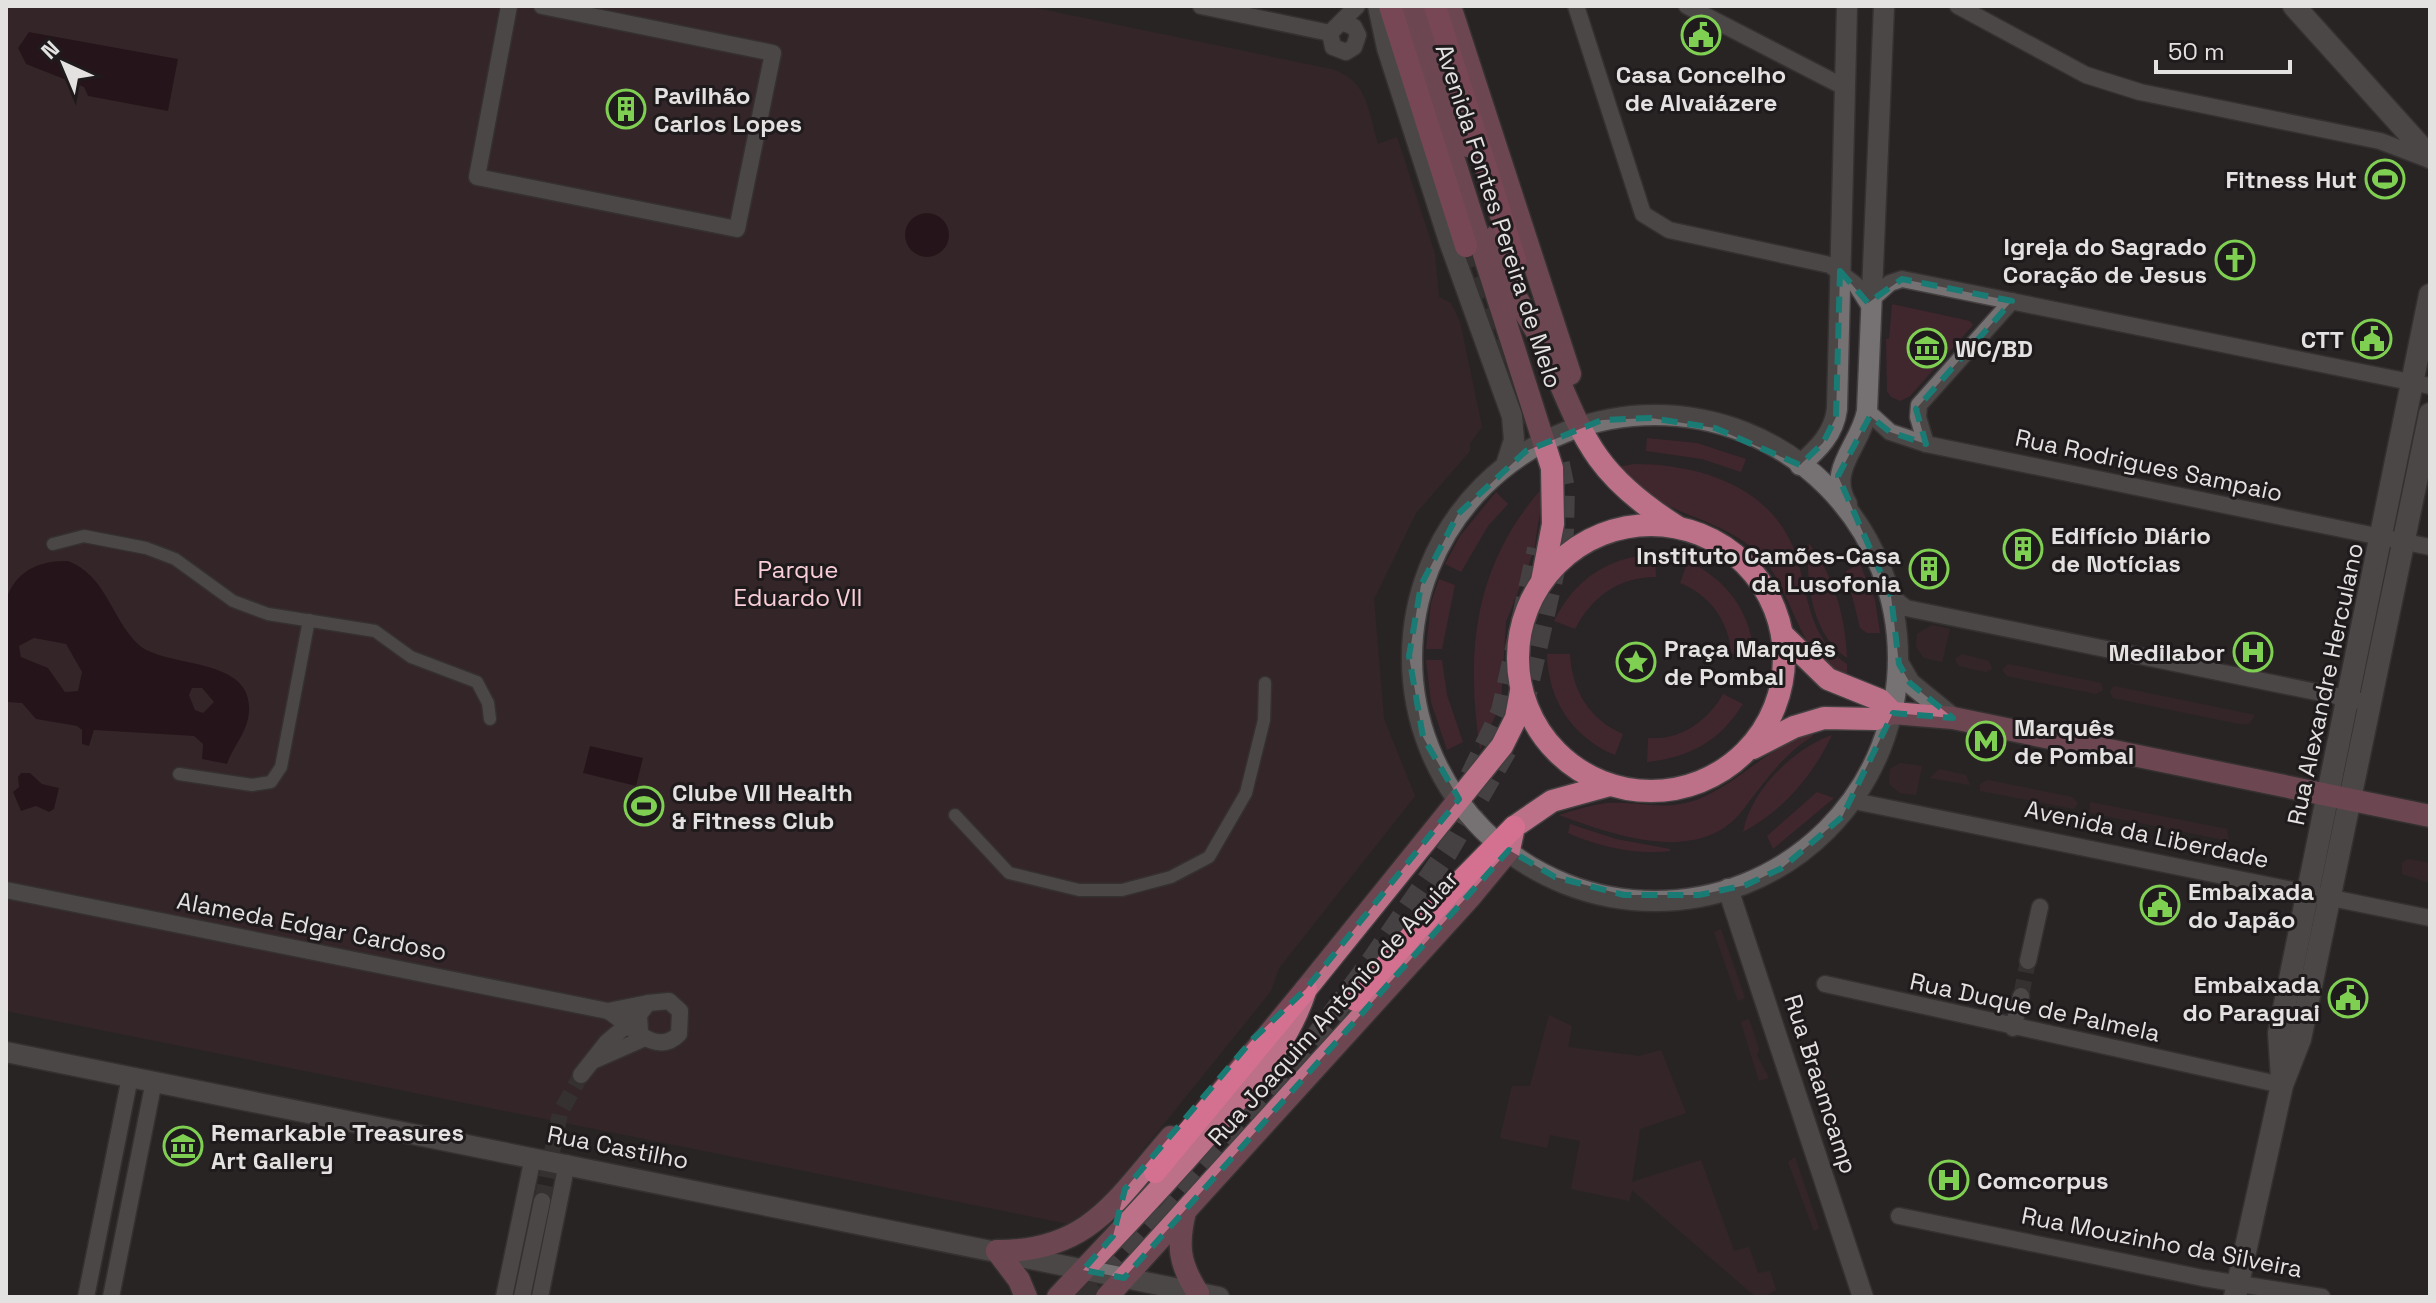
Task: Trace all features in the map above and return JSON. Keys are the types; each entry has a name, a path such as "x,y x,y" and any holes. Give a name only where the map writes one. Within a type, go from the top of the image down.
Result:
{"highway":[{"name":"Avenida Fontes Pereira de Melo","path":"1390,6 1466,246"},
{"path":"1435,6 1515,260"},
{"path":"1355,1000 1507,840"},
{"path":"1155,1172 1306,989"}],"main road":[{"name":"Avenida Fontes Pereira de Melo","path":"1405,6 1553,477 1554,510 1541,584"},
{"path":"1423,6 1513,289 1595,458 1612,478 1680,529 1720,544 1752,571 1768,594 1782,634 1784,666 1778,698 1765,727 1745,753"},
{"name":"Avenida Fontes Pereira de Melo","path":"1450,6 1532,252 1576,396 1581,426"},
{"path":"2294,6 2430,159"},
{"name":"Rua Alexandre Herculano","path":"2237,1290 2282,1085 2279,1033 2318,896 2393,540 2421,385 2430,295"},
{"name":"Rua Alexandre Herculano","path":"2393,540 2430,414"},
{"path":"1680,529 1638,526 1596,538 1560,562 1541,584 1528,608 1520,635 1521,689 1534,721 1553,749 1580,771 1610,785 1653,792 1682,788 1722,771 1745,753 1815,720 1843,717 1875,719 1893,713 1953,718 2430,816"},
{"path":"1782,634 1828,679 1880,700 1893,713"},
{"name":"Rua Joaquim António de Aguiar","path":"1058,1297 1199,1146 1269,1062 1289,1032 1306,989 1509,734 1521,689"},
{"name":"Rua Joaquim António de Aguiar","path":"1107,1297 1284,1098 1366,1014 1507,840 1552,801 1610,785"},
{"path":"997,1251 1028,1251 1068,1238 1091,1225 1253,1039 1306,989"},
{"path":"1113,1236 1125,1189"},
{"path":"1185,1209 1178,1249 1188,1278 1209,1295"},
{"path":"997,1251 1019,1280 1026,1297"}],"street":[{"path":"509,6 477,177 737,229 773,53 542,6"},
{"path":"1201,6 1336,28 1357,6"},
{"path":"1378,6 1387,48 1449,241 1512,416 1514,440 1506,465"},
{"path":"1576,6 1637,204 1651,223 1669,230 1816,259 1840,271 1873,304"},
{"path":"1687,6 1844,87"},
{"path":"1800,465 1823,443 1836,417 1847,6"},
{"path":"1853,514 1800,465 1746,437 1696,424 1628,417 1581,426 1544,441 1506,465 1480,489 1447,530 1421,585 1411,633 1412,694 1423,737 1459,799 1555,877 1607,892 1672,897 1728,889 1782,868 1829,831 1854,801 1882,745 1893,713 1899,664 1891,596 1879,561 1853,514 1839,490 1838,476 1862,432 1867,411 1884,6"},
{"path":"1958,6 2086,75 2140,92 2380,141 2430,159"},
{"path":"1873,304 1890,283 1902,279 2421,385"},
{"path":"1926,444 1918,417 1919,405 2012,301"},
{"name":"Rua Rodrigues Sampaio","path":"1867,411 1890,432 1926,444 2430,547"},
{"path":"53,544 84,536 146,548 175,559 233,601 268,614 375,631 411,657 477,682 488,703 490,719"},
{"path":"1891,596 1906,608 2359,700"},
{"path":"179,774 252,785 271,782 281,767 309,620"},
{"path":"1899,664 1910,683 1953,718"},
{"path":"955,815 1009,873 1036,881 1079,890 1122,890 1171,877 1209,857 1246,793 1264,720 1265,683"},
{"name":"Avenida da Liberdade","path":"1854,801 2430,918"},
{"name":"Rua Braamcamp","path":"1728,889 1863,1297"},
{"name":"Alameda Edgar Cardoso","path":"6,890 608,1011 640,1022"},
{"path":"2028,961 2040,907"},
{"name":"Rua Duque de Palmela","path":"1825,984 2282,1085"},
{"path":"2013,1028 2021,996"},
{"name":"Alameda Edgar Cardoso","path":"608,1011 640,1022"},
{"path":"581,1075 607,1042 640,1022"},
{"name":"Rua Castilho","path":"6,1052 1209,1295"},
{"path":"86,1297 130,1077"},
{"path":"111,1297 154,1081"},
{"path":"504,1297 533,1157"},
{"path":"540,1297 567,1163"},
{"path":"522,1297 542,1201"},
{"name":"Rua Mouzinho da Silveira","path":"1899,1216 2237,1290 2322,1297"}],"highlighted area":[{"path":"1840,271 1868,303 1902,279 2012,301 1916,409 1926,444 1890,432 1870,416 1838,476 1891,596 1899,664 1910,683 1953,718 1893,713 1842,817 1782,868 1746,885 1699,895 1624,895 1555,877 1509,850 1124,1278 1083,1270 1113,1236 1125,1189 1253,1039 1306,989 1459,799 1423,737 1409,656 1421,585 1458,514 1526,451 1602,420 1651,418 1715,428 1800,465 1823,443 1836,417"}],"green space":[{"name":"Parque Eduardo VII","path":"6,6 1026,6 1331,69 1353,81 1365,98 1378,144 1397,137 1435,254 1439,297 1451,303 1460,322 1482,427 1470,443 1470,451 1416,513 1374,599 1384,719 1415,796 1279,968 1271,991 1104,1198 1069,1224 6,1011"},
{"path":"1892,304 1970,321 1973,325 1910,396 1900,401 1887,391 1886,339 1889,339"},
{"path":"1647,438 1697,443 1746,459 1741,472 1702,459 1646,451"},
{"path":"1660,465 1710,475 1755,498 1773,515 1788,536 1798,561 1818,631 1835,654 1847,664 1847,677 1829,666 1815,652 1781,586 1759,554 1724,530 1655,498 1618,467"},
{"path":"1544,486 1534,551 1506,622 1501,703 1480,750 1474,678 1480,610 1502,546"},
{"path":"1496,492 1508,504 1488,526 1461,572 1445,564 1460,536"},
{"path":"1809,543 1837,597 1847,658 1826,636 1813,606 1808,574"},
{"path":"1655,554 1656,577 1630,581 1608,591 1589,607 1575,629 1554,621 1572,593 1595,573 1622,560"},
{"path":"1688,561 1714,577 1741,609 1754,652 1731,654 1727,631 1716,611 1700,594 1680,583"},
{"path":"1860,564 1875,600 1880,633 1867,633 1860,628 1846,571"},
{"path":"1439,579 1455,585 1442,649 1426,649 1431,603"},
{"path":"1932,625 1950,629 1942,662 1924,658 1916,647 1917,634"},
{"path":"1547,654 1570,654 1574,680 1584,702 1601,720 1623,734 1615,755 1586,738 1565,715 1552,687"},
{"path":"1962,654 1989,661 1992,669 1986,672 1959,666 1955,659"},
{"path":"1426,660 1442,660 1447,695 1463,742 1447,750 1431,702"},
{"path":"2008,664 2101,683 2103,690 2096,694 2007,676 2002,670"},
{"path":"2114,686 2255,715 2249,724 2239,724 2113,698 2110,692"},
{"path":"1723,694 1743,704 1713,738 1677,756 1647,762 1648,738 1682,733 1701,721"},
{"path":"1811,733 1813,736 1783,761 1742,811 1724,828 1703,838 1679,842 1629,837 1559,815 1607,803 1674,805 1699,799 1781,747"},
{"path":"1832,735 1816,764 1784,803 1743,832 1755,801 1776,773 1803,750"},
{"path":"1900,763 1922,766 1916,795 1900,793 1889,784 1890,769"},
{"path":"1939,769 1966,775 1970,785 1930,778"},
{"path":"1988,780 2072,797 2078,803 2074,809 1980,791 1980,784"},
{"path":"1817,792 1834,798 1773,849 1767,836"},
{"path":"2090,802 2227,829 2229,841 2090,813"},
{"path":"1570,824 1616,839 1670,851 1631,851 1605,846 1568,833"},
{"path":"2408,859 2430,863 2430,883 2402,874 2402,863"},
{"path":"1721,929 1745,998 1738,1001 1714,932"},
{"path":"1549,1015 1572,1026 1568,1047 1639,1056 1661,1050 1686,1113 1640,1129 1632,1182 1701,1160 1734,1251 1749,1247 1758,1273 1770,1271 1776,1290 1764,1297 1756,1297 1632,1190 1629,1201 1571,1189 1580,1141 1550,1135 1547,1148 1500,1138 1512,1086 1530,1086"},
{"path":"1749,1019 1759,1049 1757,1056 1769,1078 1759,1081 1741,1022"},
{"path":"1819,1057 1852,1164 1813,1063"},
{"path":"1795,1157 1819,1228 1814,1231 1788,1162"}],"shaded area":[{"path":"29,32 178,59 168,111 88,96 84,87 26,64 18,48"},
{"path":"927,213 943,219 949,235 943,251 927,257 911,251 905,235 911,219"},
{"path":"68,561 91,576 138,644 168,658 226,674 240,684 248,698 248,719 227,764 202,759 203,744 194,736 94,730 89,746 82,744 82,730 77,726 36,719 22,703 6,702 6,600 22,575 38,565","holes":["34,638 66,644 82,672 78,691 65,692 48,668 21,657 19,646","192,688 202,688 214,702 203,713 195,710 189,695"]},
{"path":"590,746 643,758 636,786 583,773"},
{"path":"21,773 30,773 42,784 59,788 54,809 49,812 36,806 21,811 13,792 19,787 18,777"}],"tunnel":[{"path":"1466,246 1528,426"},
{"path":"1522,711 1563,531 1564,488 1557,455"},
{"path":"1471,776 1502,711 1538,549"},
{"path":"1164,1219 1280,1086 1372,961 1447,852 1506,750"},
{"path":"2021,996 2028,961"},
{"path":"542,1201 560,1113 581,1075"},
{"path":"1078,1297 1169,1196"}],"place":[{"name":"Casa Concelho de Alvaiázere","path":"1701,35"},
{"name":"Pavilhão Carlos Lopes","path":"626,109"},
{"name":"Fitness Hut","path":"2385,179"},
{"name":"Igreja do Sagrado Coração de Jesus","path":"2235,260"},
{"name":"CTT","path":"2372,339"},
{"name":"WC/BD","path":"1927,348"},
{"name":"Edifício Diário de Notícias","path":"2023,549"},
{"name":"Instituto Camões-Casa da Lusofonia","path":"1929,569"},
{"name":"Medilabor","path":"2253,652"},
{"name":"Praça Marquês de Pombal","path":"1636,662"},
{"name":"Marquês de Pombal","path":"1986,741"},
{"name":"Clube VII Health & Fitness Club","path":"644,806"},
{"name":"Embaixada do Japão","path":"2160,905"},
{"name":"Embaixada do Paraguai","path":"2348,998"},
{"name":"Remarkable Treasures Art Gallery","path":"183,1146"},
{"name":"Comcorpus","path":"1949,1180"}]}
